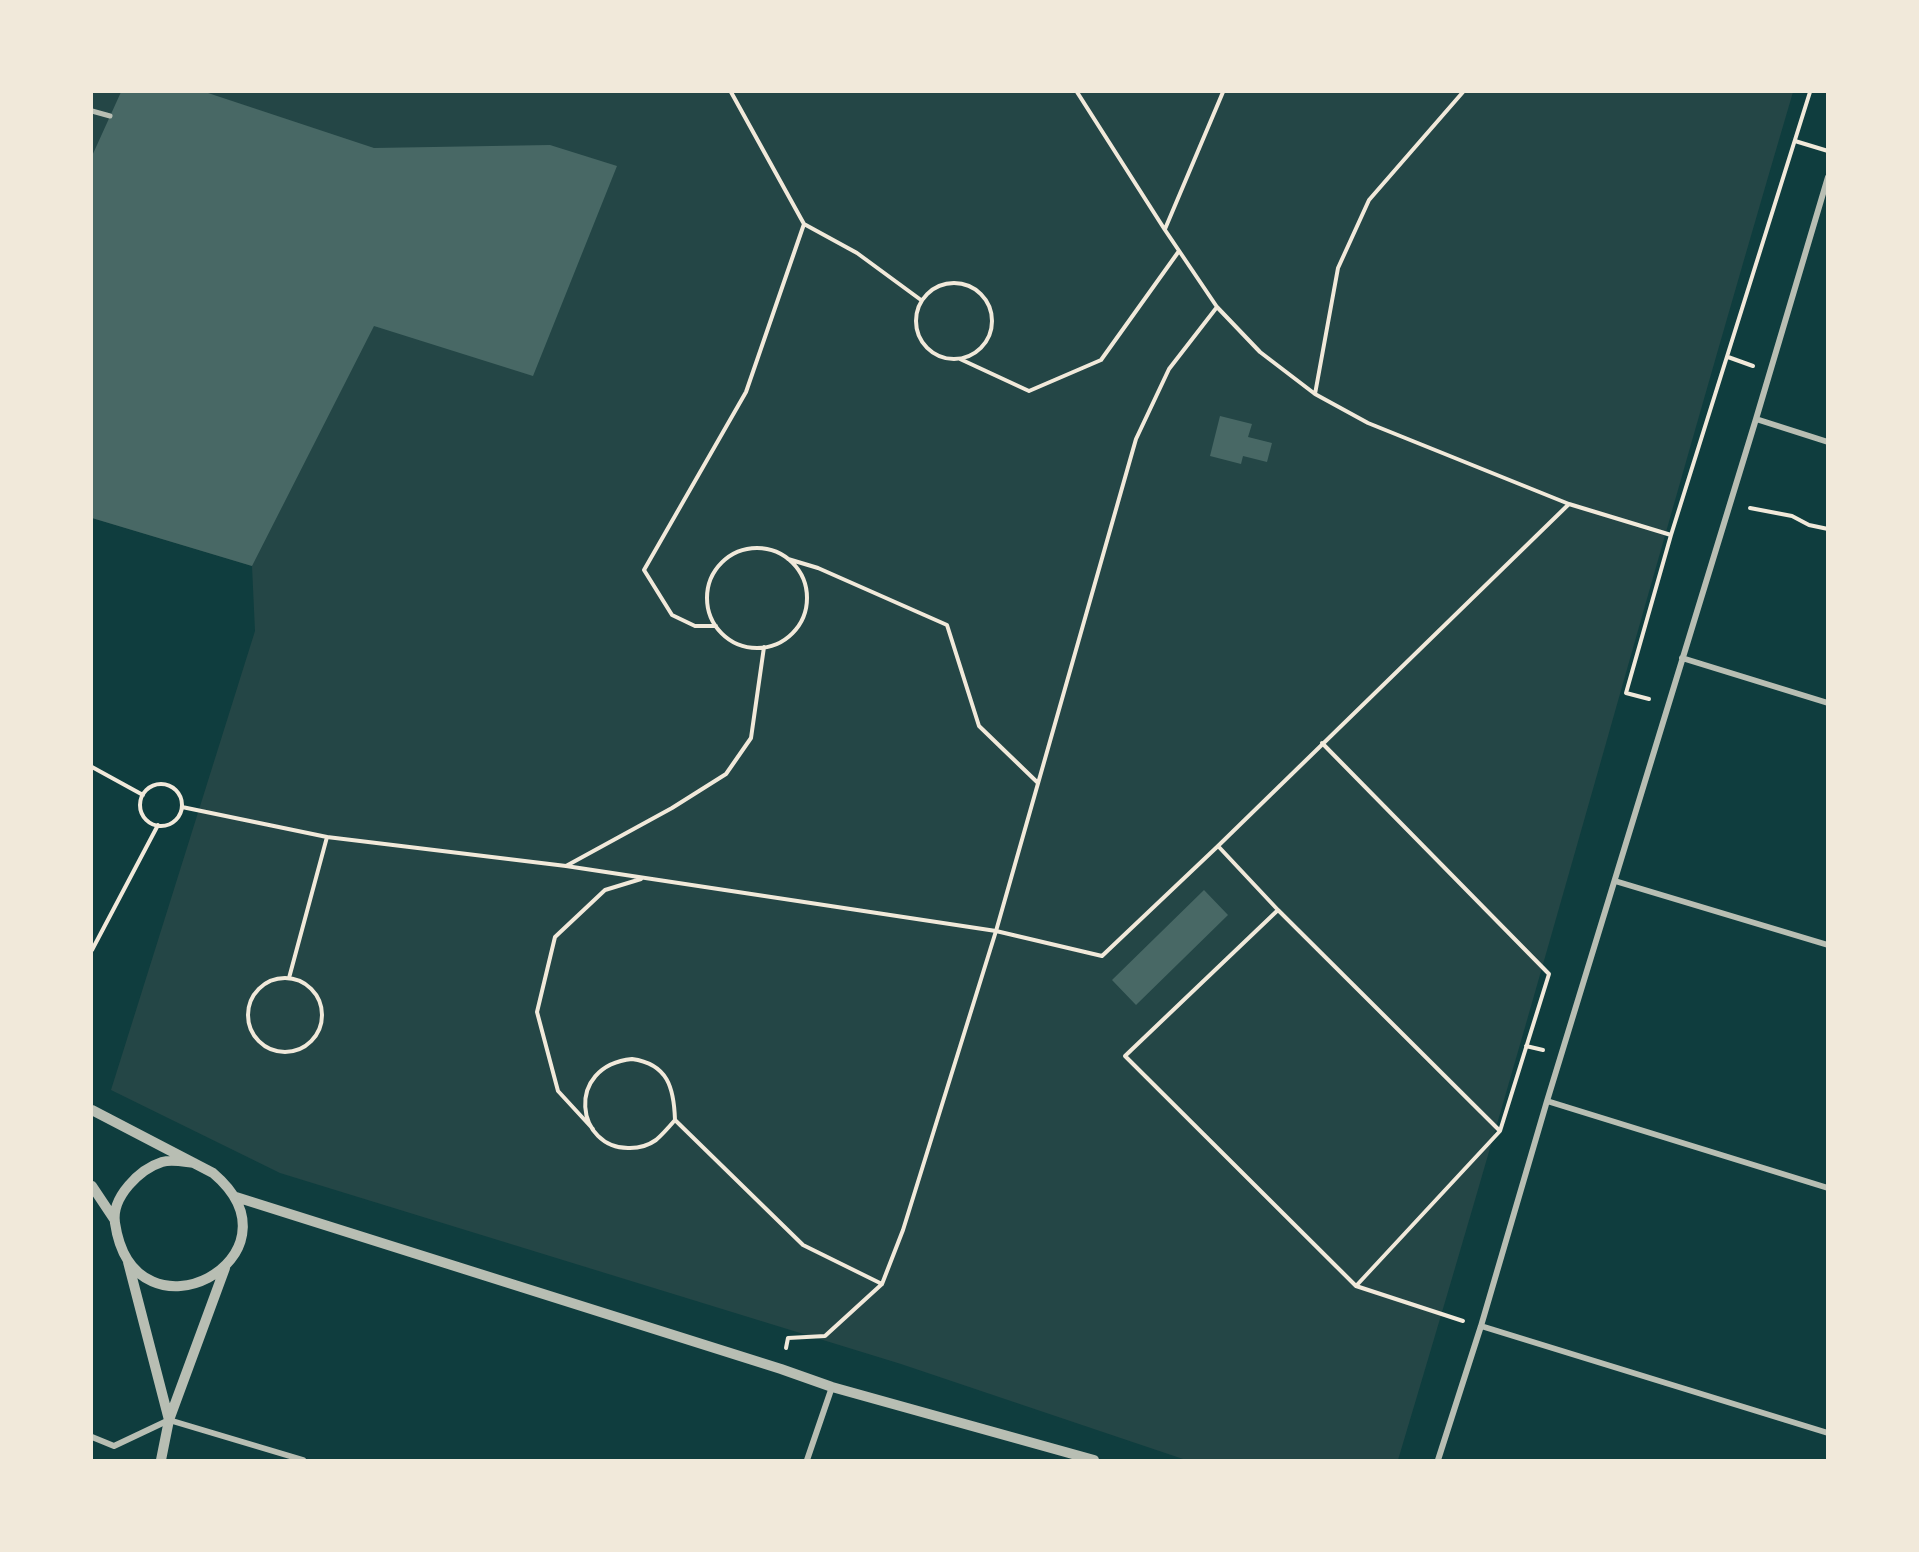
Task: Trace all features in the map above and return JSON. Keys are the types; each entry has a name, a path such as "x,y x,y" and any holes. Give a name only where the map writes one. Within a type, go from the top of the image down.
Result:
{"street":[{"path":"92,111 110,116"},
{"path":"1438,1461 1481,1326 1667,704 1825,196 1827,177"},
{"path":"1756,419 1827,442"},
{"path":"1682,658 1827,703"},
{"path":"1615,881 1827,945"},
{"path":"1547,1101 1827,1188"},
{"path":"92,1110 213,1173 228,1186 236,1197 243,1217 239,1244 225,1268 169,1420 161,1461"},
{"path":"114,1219 118,1203 126,1189 150,1167 164,1161 194,1163"},
{"path":"92,1186 114,1219 126,1256 169,1420"},
{"path":"236,1197 832,1387 1094,1461"},
{"path":"126,1256 136,1270 153,1281 176,1287 193,1286 211,1278 225,1268"},
{"path":"1481,1326 1827,1433"},
{"path":"807,1461 832,1387"},
{"path":"92,1437 114,1446 169,1420 303,1461"}],"path":[{"path":"731,92 804,224 857,253 921,300"},
{"path":"1077,92 1217,307 1260,352 1315,394 1368,423 1569,504 1671,535"},
{"path":"1165,230 1223,92"},
{"path":"1315,394 1338,268 1369,200 1463,92"},
{"path":"1667,704 1626,693 1671,535 1810,92"},
{"path":"1796,141 1827,151"},
{"path":"716,626 695,626 672,615 644,570 746,392 804,224"},
{"path":"960,359 974,354 984,345 991,333 991,312 986,300 978,291 965,284 954,282 930,290 921,300 915,322 918,336 927,348 938,356 960,359 1029,391 1101,360 1179,251"},
{"path":"781,1369 788,1338 825,1336 882,1284 903,1230 996,931 1136,439 1169,369 1217,307"},
{"path":"1729,503 1792,516 1809,525 1827,529"},
{"path":"182,807 327,837 566,866 996,931 1102,956 1569,504"},
{"path":"788,559 799,571 806,587 806,611 799,627 780,644 764,647 743,647 728,638 716,626 708,606 708,588 720,565 739,552 756,548 773,550 788,559 818,568 947,625 979,726 1037,782"},
{"path":"566,866 672,808 726,774 751,738 764,647"},
{"path":"1322,743 1549,974 1500,1131 1356,1286"},
{"path":"92,767 143,795"},
{"path":"167,785 178,794 182,807 176,819 165,825 152,824 143,815 141,809 143,795 153,786 167,785"},
{"path":"92,950 158,825"},
{"path":"289,978 327,837"},
{"path":"1218,846 1278,910 1500,1131"},
{"path":"645,878 605,890 555,937 537,1012 558,1091 603,1140 623,1148 638,1148 655,1141 675,1120"},
{"path":"1278,910 1125,1056 1356,1286 1481,1326"},
{"path":"289,978 304,983 314,991 321,1004 322,1017 320,1030 309,1045 297,1051 281,1053 268,1049 255,1038 249,1027 249,1007 257,991 267,982 289,978"},
{"path":"593,1129 586,1115 585,1099 591,1081 603,1067 617,1060 640,1060 654,1066 666,1077 674,1096 675,1120 803,1245 882,1284"}],"shaded area":[{"path":"92,92 1793,92 1499,1119 1398,1460 1186,1460 901,1364 280,1173 111,1090 255,631 252,566 92,518"}],"building":[{"path":"121,92 205,92 374,148 550,145 617,166 533,376 374,326 252,566 92,518 92,156"},
{"path":"1220,416 1252,424 1248,437 1272,443 1267,462 1243,456 1241,464 1210,456"},
{"path":"1204,890 1228,915 1136,1005 1112,980"}]}
